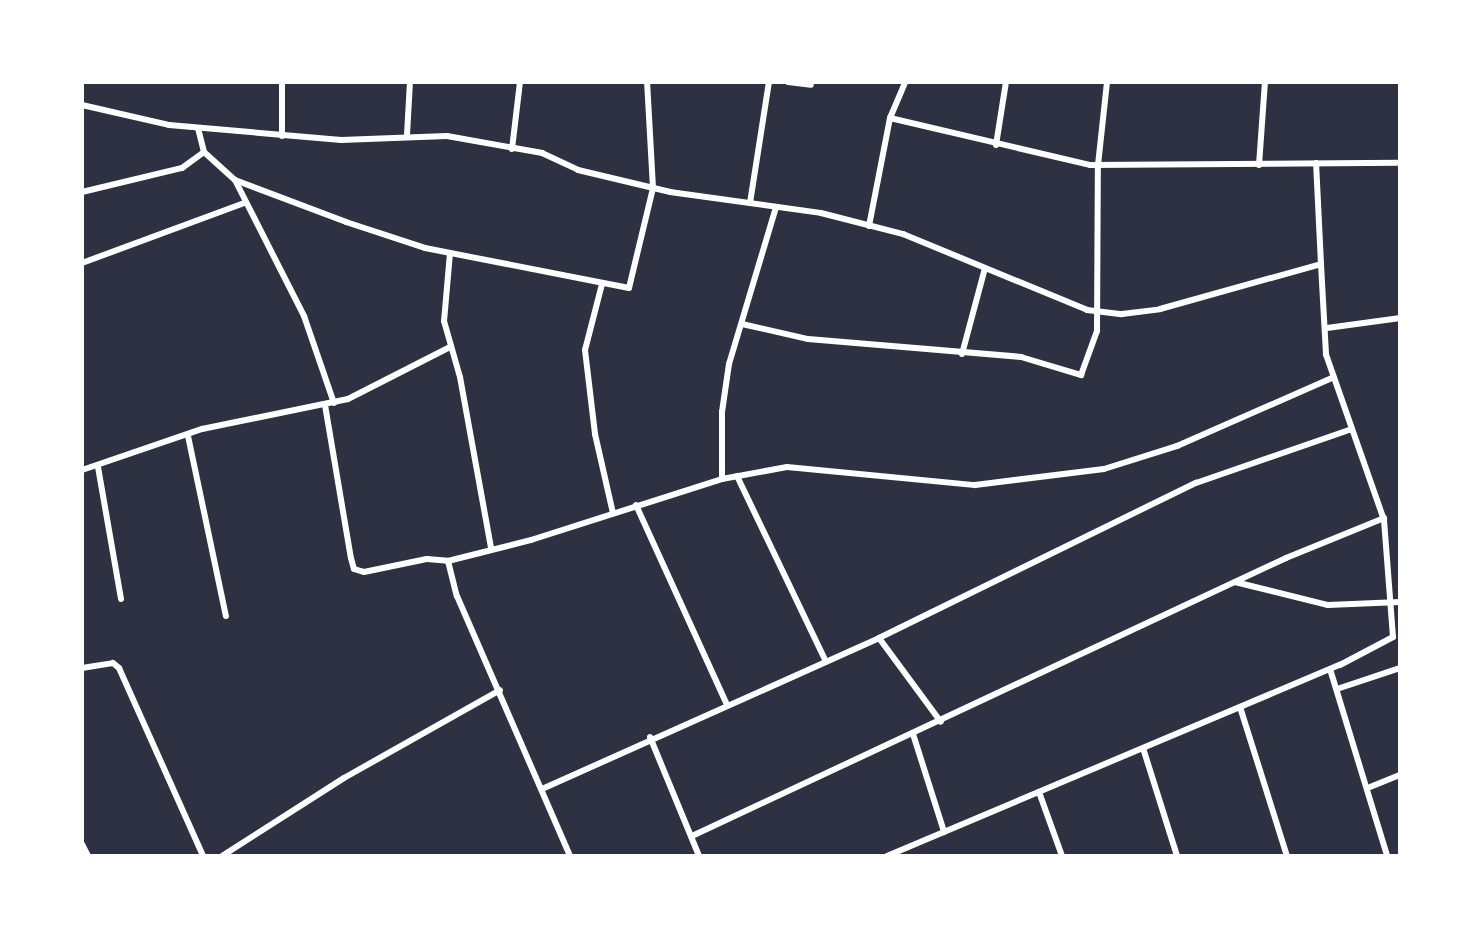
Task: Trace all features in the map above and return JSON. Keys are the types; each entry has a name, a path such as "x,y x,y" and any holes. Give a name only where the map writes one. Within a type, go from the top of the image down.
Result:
{"street":[{"path":"282,82 282,136"},
{"path":"407,135 410,82"},
{"path":"512,149 520,82"},
{"path":"198,128 204,152 235,180 346,222 450,253 629,288 653,188 647,82"},
{"path":"750,203 769,82"},
{"path":"788,82 811,85"},
{"path":"869,226 890,118 905,82"},
{"path":"996,145 1006,82"},
{"path":"742,324 808,339 1021,357 1081,375 1098,312 1098,165 1107,82"},
{"path":"1259,165 1265,82"},
{"path":"82,105 198,128 341,140 407,135 542,153 578,170 653,188 776,207 869,226 1098,312 1160,309 1321,264"},
{"path":"890,118 996,145 1098,165 1400,163"},
{"path":"82,192 182,168 204,152"},
{"path":"887,856 1330,669 1393,637 1384,518 1326,354 1316,163"},
{"path":"235,180 304,316 334,403"},
{"path":"82,263 244,203"},
{"path":"722,479 722,412 742,324 776,207"},
{"path":"450,253 444,321 460,377 491,548"},
{"path":"962,354 985,268"},
{"path":"602,284 585,350 595,434 613,513"},
{"path":"1327,328 1400,318"},
{"path":"82,470 188,436 334,403 450,347"},
{"path":"325,405 354,569 448,561 722,479 787,467 975,485 1104,469 1177,446 1334,377"},
{"path":"542,789 650,737 879,638 1196,483 1352,429"},
{"path":"188,436 226,616"},
{"path":"98,467 121,599"},
{"path":"737,476 826,662"},
{"path":"636,505 727,705"},
{"path":"692,836 1235,582 1384,518"},
{"path":"448,561 457,596 570,856"},
{"path":"1235,582 1328,605 1400,602"},
{"path":"879,638 941,722"},
{"path":"82,668 113,663 119,668 203,856"},
{"path":"1337,689 1400,668"},
{"path":"1330,669 1355,756 1370,787 1387,856"},
{"path":"222,856 344,778 500,690"},
{"path":"1240,707 1287,856"},
{"path":"913,734 944,832"},
{"path":"650,737 699,856"},
{"path":"1143,748 1177,856"},
{"path":"1370,787 1400,775"},
{"path":"1039,792 1062,856"},
{"path":"82,844 88,856"}]}
